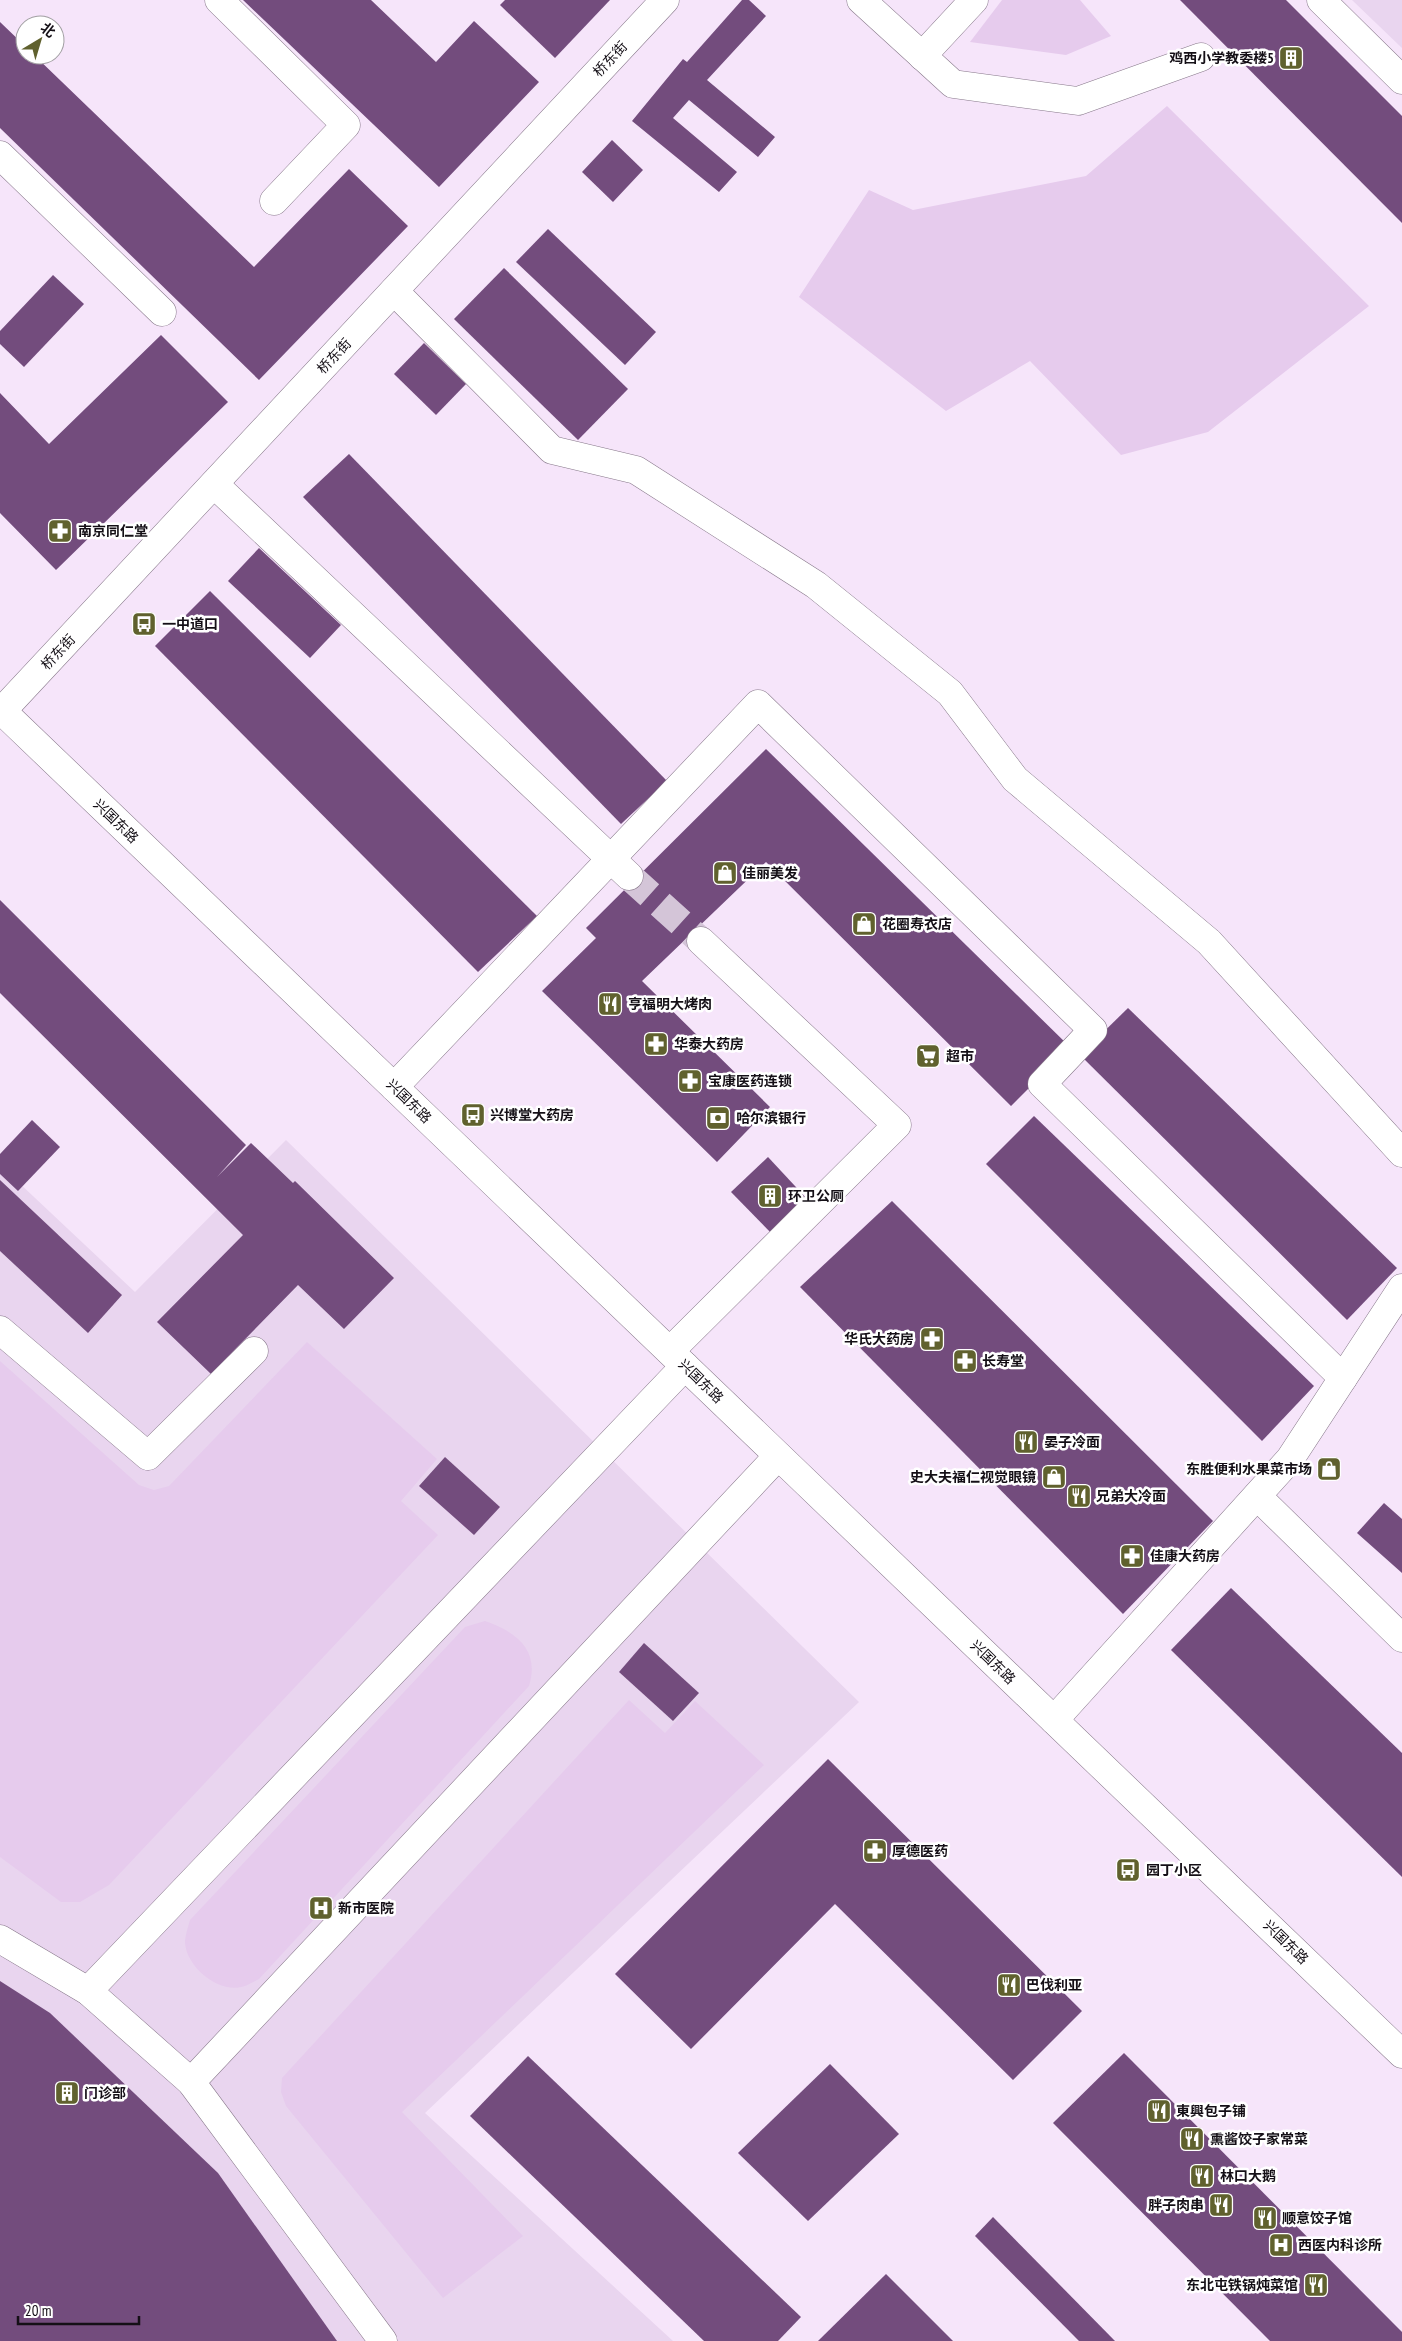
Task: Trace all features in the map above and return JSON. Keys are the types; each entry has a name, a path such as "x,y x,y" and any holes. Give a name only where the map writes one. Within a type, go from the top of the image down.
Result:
{"main road":[{"path":"219,0 346,125 274,201"},
{"name":"桥东街","path":"1,711 665,0"},
{"path":"861,0 953,84 1078,101 1201,57"},
{"path":"922,56 974,0"},
{"path":"1321,0 1402,80"},
{"path":"0,154 162,312"},
{"path":"394,291 552,450 636,470 816,585 950,693 1016,779 1209,942 1402,1153"},
{"path":"214,484 620,868"},
{"path":"394,1087 620,868 758,704 1093,1030 1042,1084 1343,1378"},
{"name":"兴国东路","path":"1,711 1402,2054"},
{"path":"88,1991 897,1125 701,942"},
{"path":"1054,1720 1290,1459 1402,1288"},
{"path":"0,1330 148,1456 254,1351"},
{"path":"191,2082 778,1456"},
{"path":"1256,1496 1402,1638"},
{"path":"0,1939 88,1991 191,2082 383,2341"}],"shaded area":[{"path":"1002,0 1080,0 1111,36 1066,55 970,42"},
{"path":"1352,0 1402,0 1402,48"},
{"path":"1167,106 1369,306 1208,432 1121,455 1030,361 946,411 799,297 869,190 913,210 1086,176"},
{"name":"新市医院","path":"286,1140 859,1702 425,2113 673,2341 0,2341 0,1165 135,1292"},
{"path":"307,1342 437,1459 401,1501 438,1535 109,1885 80,1902 61,1902 0,1857 0,1361 139,1485 154,1490 169,1486"},
{"path":"485,1621 507,1631 523,1644 531,1662 532,1673 529,1686 259,1979 245,1986 235,1988 225,1987 206,1977 198,1970 187,1952 185,1940 190,1920 465,1627"},
{"path":"629,1700 665,1733 695,1701 764,1765 402,2112 523,2236 443,2298 286,2106 281,2092 282,2078"}],"building":[{"path":"243,0 371,0 436,62 474,21 539,82 439,187"},
{"path":"505,0 610,0 555,58 500,5"},
{"path":"742,0 749,0 766,16 707,80 775,137 758,157 689,100 673,118 737,172 719,192 632,121 683,59 687,62"},
{"name":"鸡西小学教委楼5","path":"1180,0 1286,0 1402,116 1402,223"},
{"path":"0,22 15,36 15,65 44,65 254,267 349,169 408,226 259,380 0,128"},
{"path":"612,140 643,170 613,202 582,172"},
{"path":"548,229 656,332 625,365 516,262"},
{"path":"504,268 628,389 578,440 454,319"},
{"path":"53,275 84,304 24,367 0,344 0,331"},
{"path":"161,335 228,402 56,570 0,513 0,393 49,444"},
{"path":"424,343 466,384 436,415 394,374"},
{"path":"349,454 667,781 621,824 303,497"},
{"path":"259,548 341,625 310,658 228,581"},
{"path":"210,591 537,916 478,972 155,646"},
{"path":"766,749 1070,1047 1011,1106 766,862 642,981 770,1107 717,1162 542,991 596,938 586,928"},
{"path":"0,900 246,1145 217,1177 251,1143 293,1183 295,1181 394,1278 344,1329 298,1285 211,1374 157,1322 243,1235 0,993"},
{"path":"1128,1008 1397,1268 1347,1320 1080,1055"},
{"path":"1034,1116 1314,1386 1262,1441 986,1164"},
{"path":"32,1120 60,1147 18,1191 0,1174 0,1154"},
{"name":"环卫公厕","path":"768,1157 808,1200 772,1234 731,1192"},
{"path":"0,1180 122,1295 88,1333 0,1251"},
{"path":"892,1201 1213,1521 1123,1614 800,1287"},
{"path":"445,1457 500,1507 474,1535 419,1486"},
{"path":"1384,1503 1402,1519 1402,1573 1357,1533"},
{"path":"1231,1588 1402,1753 1402,1877 1171,1650"},
{"path":"644,1643 699,1693 673,1721 619,1672"},
{"path":"828,1759 1082,2011 1013,2080 835,1904 691,2049 615,1974"},
{"name":"门诊部","path":"0,1981 50,2013 218,2173 337,2341 0,2341"},
{"path":"1124,2053 1402,2332 1402,2341 1270,2341 1053,2123"},
{"path":"528,2056 801,2317 778,2341 704,2341 470,2116"},
{"path":"830,2064 899,2134 808,2221 738,2153"},
{"path":"993,2217 1115,2341 1079,2341 975,2236"},
{"path":"886,2274 953,2341 818,2341"}],"tunnel":[{"path":"629,876 701,941"}],"place":[{"name":"鸡西小学教委楼5","path":"1291,58"},
{"name":"南京同仁堂","path":"60,531"},
{"name":"一中道口","path":"144,624"},
{"name":"佳丽美发","path":"725,873"},
{"name":"花圈寿衣店","path":"864,924"},
{"name":"亨福明大烤肉","path":"610,1004"},
{"name":"华泰大药房","path":"656,1044"},
{"name":"超市","path":"928,1056"},
{"name":"宝康医药连锁","path":"690,1081"},
{"name":"兴博堂大药房","path":"473,1115"},
{"name":"哈尔滨银行","path":"718,1118"},
{"name":"环卫公厕","path":"770,1196"},
{"name":"华氏大药房","path":"932,1339"},
{"name":"长寿堂","path":"965,1361"},
{"name":"晏子冷面","path":"1026,1442"},
{"name":"东胜便利水果菜市场","path":"1329,1469"},
{"name":"史大夫福仁视觉眼镜","path":"1054,1477"},
{"name":"兄弟大冷面","path":"1079,1496"},
{"name":"佳康大药房","path":"1132,1556"},
{"name":"厚德医药","path":"875,1851"},
{"name":"园丁小区","path":"1128,1870"},
{"name":"新市医院","path":"321,1908"},
{"name":"巴伐利亚","path":"1009,1985"},
{"name":"门诊部","path":"67,2093"},
{"name":"東興包子铺","path":"1159,2111"},
{"name":"熏酱饺子家常菜","path":"1192,2139"},
{"name":"林口大鹅","path":"1202,2176"},
{"name":"胖子肉串","path":"1221,2205"},
{"name":"顺意饺子馆","path":"1265,2218"},
{"name":"西医内科诊所","path":"1281,2245"},
{"name":"东北屯铁锅炖菜馆","path":"1316,2285"}]}
